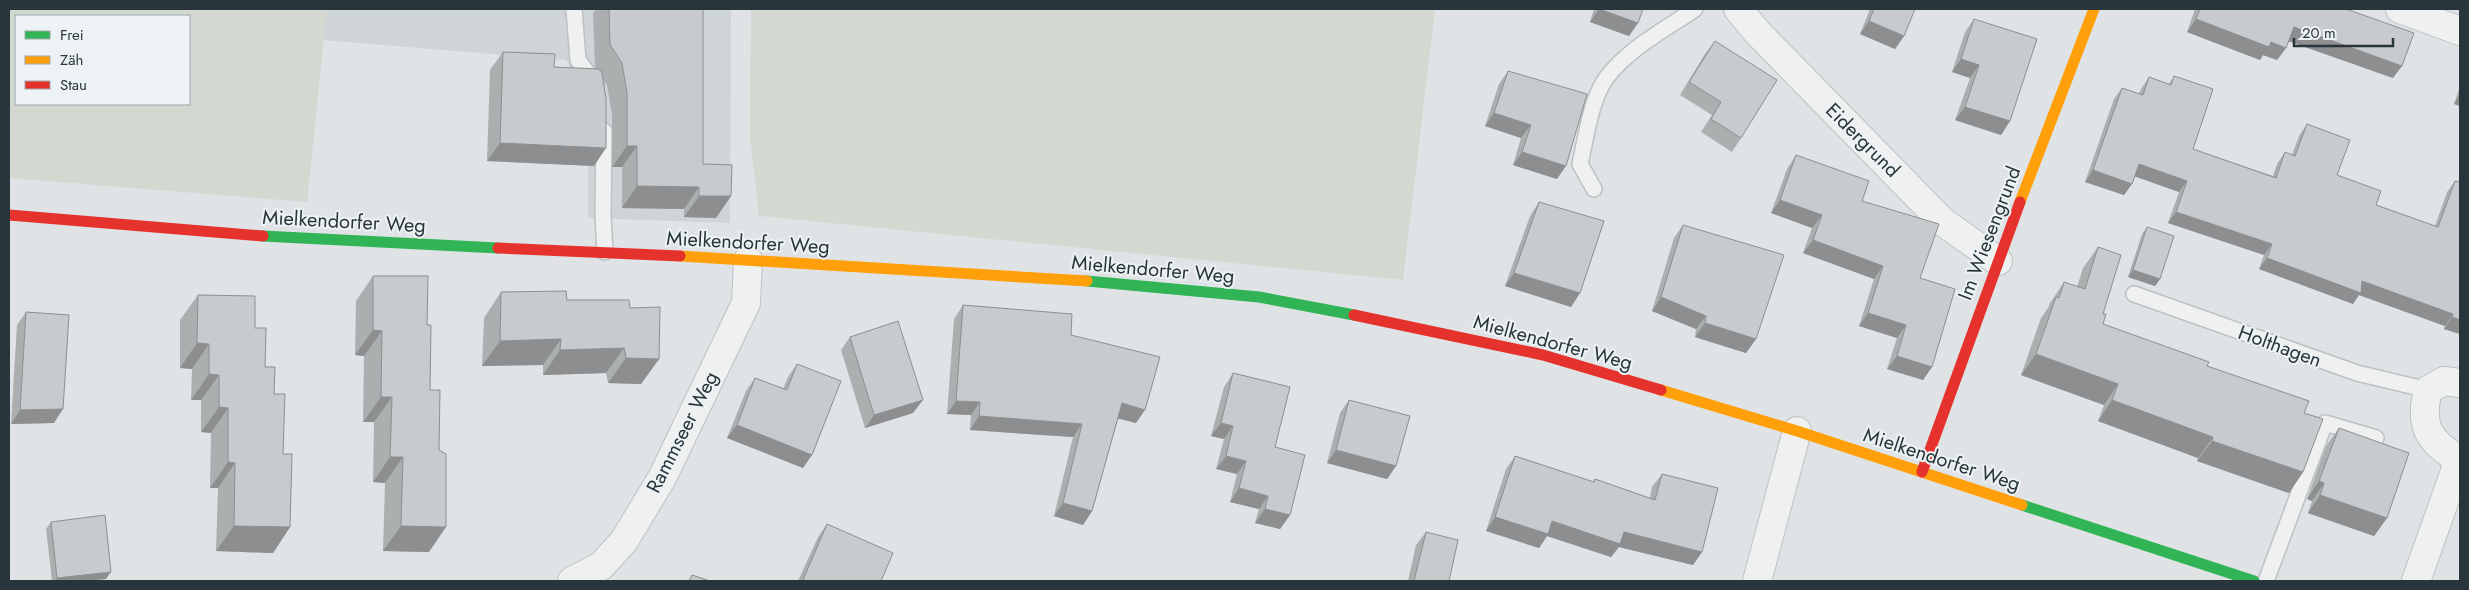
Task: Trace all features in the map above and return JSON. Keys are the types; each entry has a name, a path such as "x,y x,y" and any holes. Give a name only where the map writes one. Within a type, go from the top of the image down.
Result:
{"street":[{"name":"Eidergrund","path":"1738,9 1763,38 1943,222 1998,261"},
{"name":"Im Wiesengrund","path":"1922,472 1998,261 2094,9"},
{"path":"2400,9 2460,31"},
{"name":"Mielkendorfer Weg","path":"9,215 310,240 605,252 1128,284 1259,298 1398,324 1543,355 1797,431 2254,581"},
{"name":"Rammseer Weg","path":"575,581 601,566 624,540 662,478 746,304 748,260"},
{"path":"2416,581 2459,458 2438,447 2426,428 2424,406 2428,390 2444,381 2460,383"},
{"path":"1757,581 1797,431"}],"lane":[{"path":"574,9 578,60 598,87 600,97"},
{"path":"1594,189 1580,164 1594,107 1607,77 1628,56 1695,9"},
{"path":"603,116 605,252"},
{"name":"Holthagen","path":"2134,294 2357,373 2428,390"},
{"path":"2266,581 2325,422 2376,438"}],"shaded area":[{"path":"9,9 327,9 307,202 9,178"},
{"path":"327,9 731,9 730,223 588,218 588,101 566,60 323,40"},
{"path":"751,9 1435,9 1403,280 759,216 750,136"}],"building":[{"path":"609,9 703,9 703,164 732,165 731,196 699,196 699,187 637,186 637,146 627,146 627,93 622,63 610,45"},
{"path":"1599,9 1643,9 1638,23"},
{"path":"1874,9 1915,9 1904,36 1869,21"},
{"path":"2200,9 2346,9 2414,33 2402,66 2294,27 2286,48 2271,42 2269,47 2196,19"},
{"path":"1974,19 2037,39 2010,121 1965,107 1979,65 1961,59"},
{"path":"1715,41 1777,80 1741,138 1711,119 1721,102 1689,82"},
{"path":"503,52 555,54 554,67 599,69 602,73 606,99 606,148 500,143"},
{"path":"1508,71 1587,94 1566,166 1522,152 1531,125 1494,113"},
{"path":"2174,76 2213,89 2193,149 2276,178 2285,152 2295,156 2307,124 2350,140 2337,175 2381,191 2376,205 2438,227 2455,181 2460,182 2460,320 2452,317 2453,314 2362,281 2361,293 2267,258 2272,244 2176,212 2187,181 2139,164 2132,184 2093,170 2122,88 2143,95 2149,77 2171,85"},
{"path":"1796,155 1869,181 1862,201 1939,224 1920,278 1955,289 1932,367 1897,356 1906,325 1868,313 1883,266 1813,240 1822,215 1780,200"},
{"path":"1539,202 1604,221 1580,293 1514,273"},
{"path":"1683,225 1784,255 1756,339 1705,323 1706,316 1661,297"},
{"path":"2147,227 2174,236 2160,279 2133,270"},
{"path":"2098,247 2121,255 2103,314 2106,314 2103,324 2209,362 2207,366 2309,401 2304,413 2323,419 2303,472 2212,441 2213,437 2112,400 2118,384 2036,354 2056,297 2059,298 2064,282 2085,289"},
{"path":"373,276 428,276 427,325 431,325 430,390 440,390 439,450 446,454 446,527 401,526 403,457 390,457 392,397 381,397 382,331 373,330"},
{"path":"566,291 567,300 629,300 630,308 660,307 659,359 626,358 624,348 560,350 561,339 500,341 501,292"},
{"path":"198,295 255,296 255,328 266,328 265,367 275,367 274,394 285,394 283,454 292,454 290,527 234,526 235,463 228,462 228,408 219,407 219,375 209,374 209,344 197,343"},
{"path":"963,305 1072,314 1071,335 1160,357 1145,410 1122,403 1092,511 1063,503 1082,424 979,416 980,402 956,401"},
{"path":"26,312 69,315 63,409 20,410"},
{"path":"898,321 923,400 874,415 850,337"},
{"path":"797,364 841,381 812,455 737,425 755,378 787,390"},
{"path":"1233,373 1290,387 1275,447 1305,455 1290,515 1265,509 1268,496 1239,488 1246,461 1226,456 1233,426 1221,423"},
{"path":"1349,400 1410,416 1396,466 1336,450"},
{"path":"2339,428 2409,453 2387,518 2320,495 2324,483 2319,481"},
{"path":"1515,456 1594,482 1595,479 1655,500 1662,474 1718,488 1702,552 1624,532 1620,544 1552,521 1548,534 1495,517"},
{"path":"105,515 111,572 57,578 51,522"},
{"path":"827,524 893,553 881,581 803,580"},
{"path":"1426,532 1458,540 1449,581 1414,581"},
{"path":"692,575 710,581 689,581"}],"traffic: fast":[{"path":"263,236 498,248"},
{"path":"1087,281 1259,297 1354,315"},
{"path":"2022,505 2254,581"}],"traffic: slow":[{"path":"2020,202 2094,9"},
{"path":"680,256 1087,281"},
{"path":"1661,390 1797,431 2022,505"}],"traffic: jam":[{"path":"1922,472 2020,202"},
{"path":"9,215 263,236"},
{"path":"498,248 680,256"},
{"path":"1354,315 1543,355 1661,390"}]}
